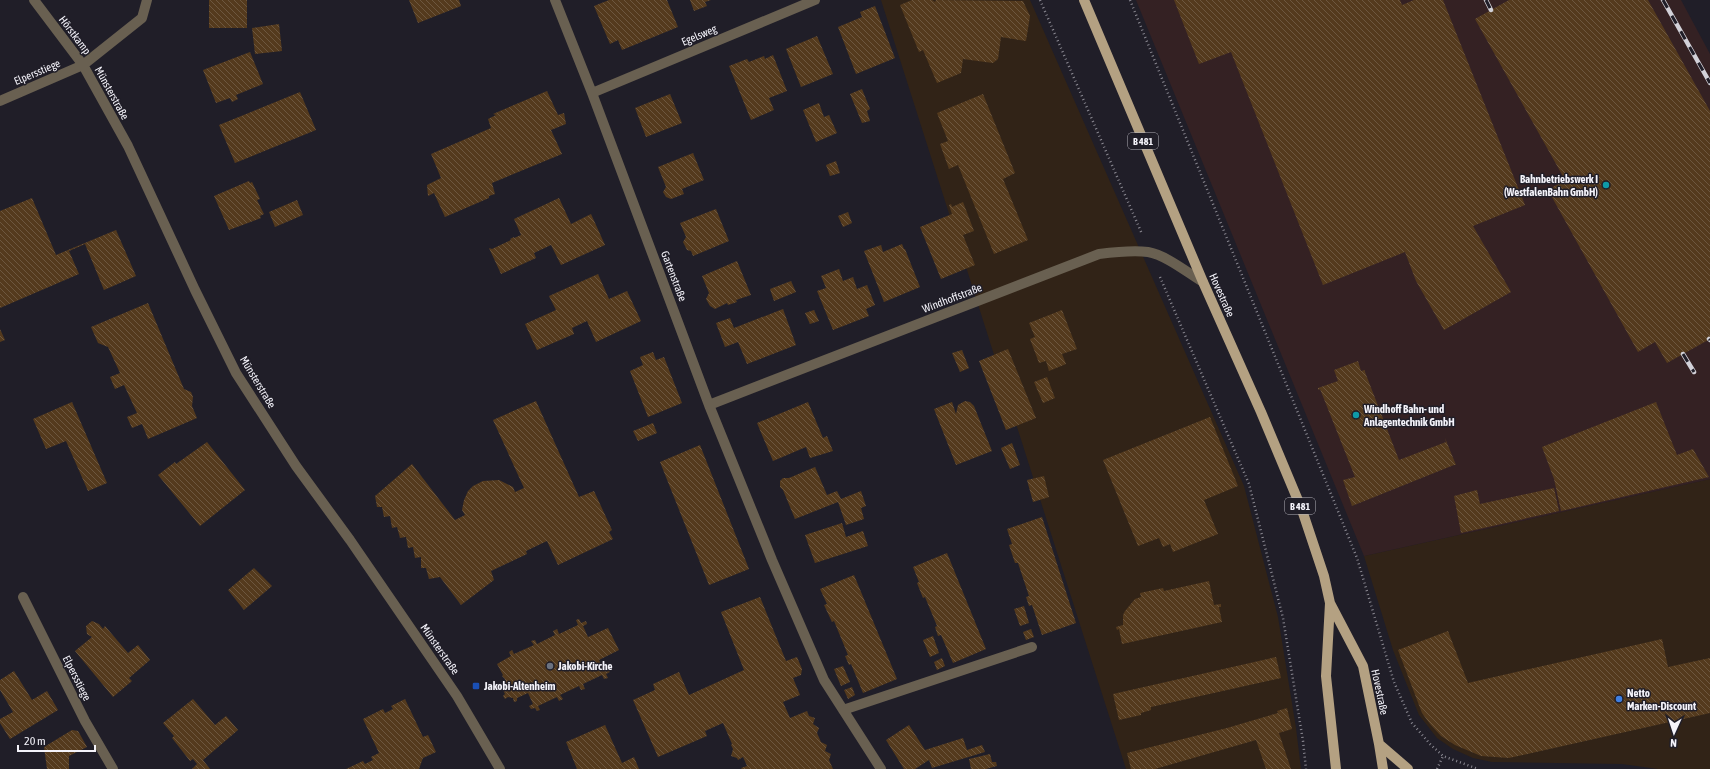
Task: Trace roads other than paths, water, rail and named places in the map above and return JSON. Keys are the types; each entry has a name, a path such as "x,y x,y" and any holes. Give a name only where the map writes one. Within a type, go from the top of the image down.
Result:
{"main road":[{"name":"Hovestraße","path":"1084,0 1203,282 1261,412 1302,510 1324,576 1330,603 1363,666 1383,769"},
{"name":"Hovestraße","path":"1330,603 1326,676 1336,769"},
{"path":"1379,744 1408,769"}],"street":[{"name":"Hörstkamp","path":"34,0 83,65"},
{"name":"Münsterstraße","path":"147,0 142,18 83,65 128,146 195,290 236,373 296,466 350,540 457,696 500,769"},
{"name":"Gartenstraße","path":"555,0 592,93 709,404 772,560 824,680 881,769"},
{"name":"Egelsweg","path":"592,93 815,0"},
{"name":"Elpersstiege","path":"0,101 83,65"},
{"name":"Windhoffstraße","path":"709,404 1098,254 1123,251 1150,252 1164,258 1203,282"},
{"name":"Elpersstiege","path":"23,597 85,721 113,769"},
{"path":"843,710 1032,647"}],"railway":[{"path":"1486,0 1491,10"},
{"path":"1663,0 1710,83"},
{"path":"1683,354 1694,372"}],"place":[{"name":"Bahnbetriebswerk I (WestfalenBahn GmbH)","path":"1606,185"},
{"name":"Windhoff Bahn- und Anlagentechnik GmbH","path":"1356,415"},
{"name":"Jakobi-Kirche","path":"550,666"},
{"name":"Jakobi-Altenheim","path":"476,686"},
{"name":"Netto Marken-Discount","path":"1619,699"}]}
